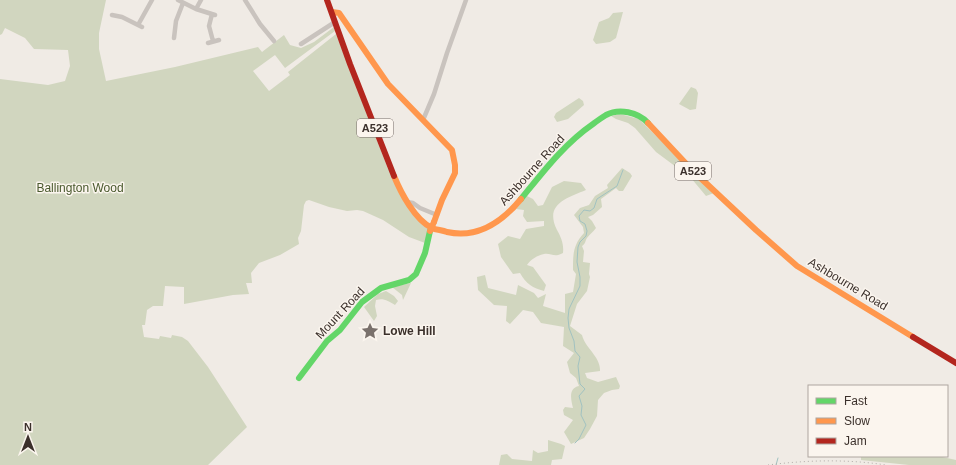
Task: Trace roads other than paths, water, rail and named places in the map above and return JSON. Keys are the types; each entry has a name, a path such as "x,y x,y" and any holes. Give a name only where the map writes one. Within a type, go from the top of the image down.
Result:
{"main road":[{"name":"Ashbourne Road","path":"329,1 335,22 396,181 420,219 437,230 452,234 463,234 487,229 504,217 516,205 553,160 586,129 606,115 617,112 629,112 645,120 692,170 797,266 956,363"},
{"name":"Mount Road","path":"299,378 310,362 327,342 340,330 362,302 381,288 409,280 416,274 425,253 430,231 444,196 454,177 454,156 450,146 388,84 339,14 332,12"}],"street":[{"path":"115,17 140,26 152,0"},
{"path":"178,0 196,9 214,15 209,26 211,42 219,40"},
{"path":"196,9 201,0"},
{"path":"245,0 260,24 274,41"},
{"path":"423,120 434,94 466,0"},
{"path":"175,35 177,17 183,3"},
{"path":"301,44 335,22"},
{"path":"410,203 436,219"}],"waterway":[{"path":"575,443 579,439 586,425 581,415 582,406 579,396 585,389 580,384 578,366 580,357 575,351 568,318 569,309 580,286 577,262 578,247 580,242 586,236 587,231 585,224 580,221 579,216 584,210 590,211 594,208 597,199 617,186 623,170"},
{"path":"776,465 778,458"}],"railway":[{"path":"768,465 827,461 886,465"}],"place":[{"name":"Lowe Hill","path":"370,331"}],"park label":[{"name":"Ballington Wood","path":"80,188"}]}
